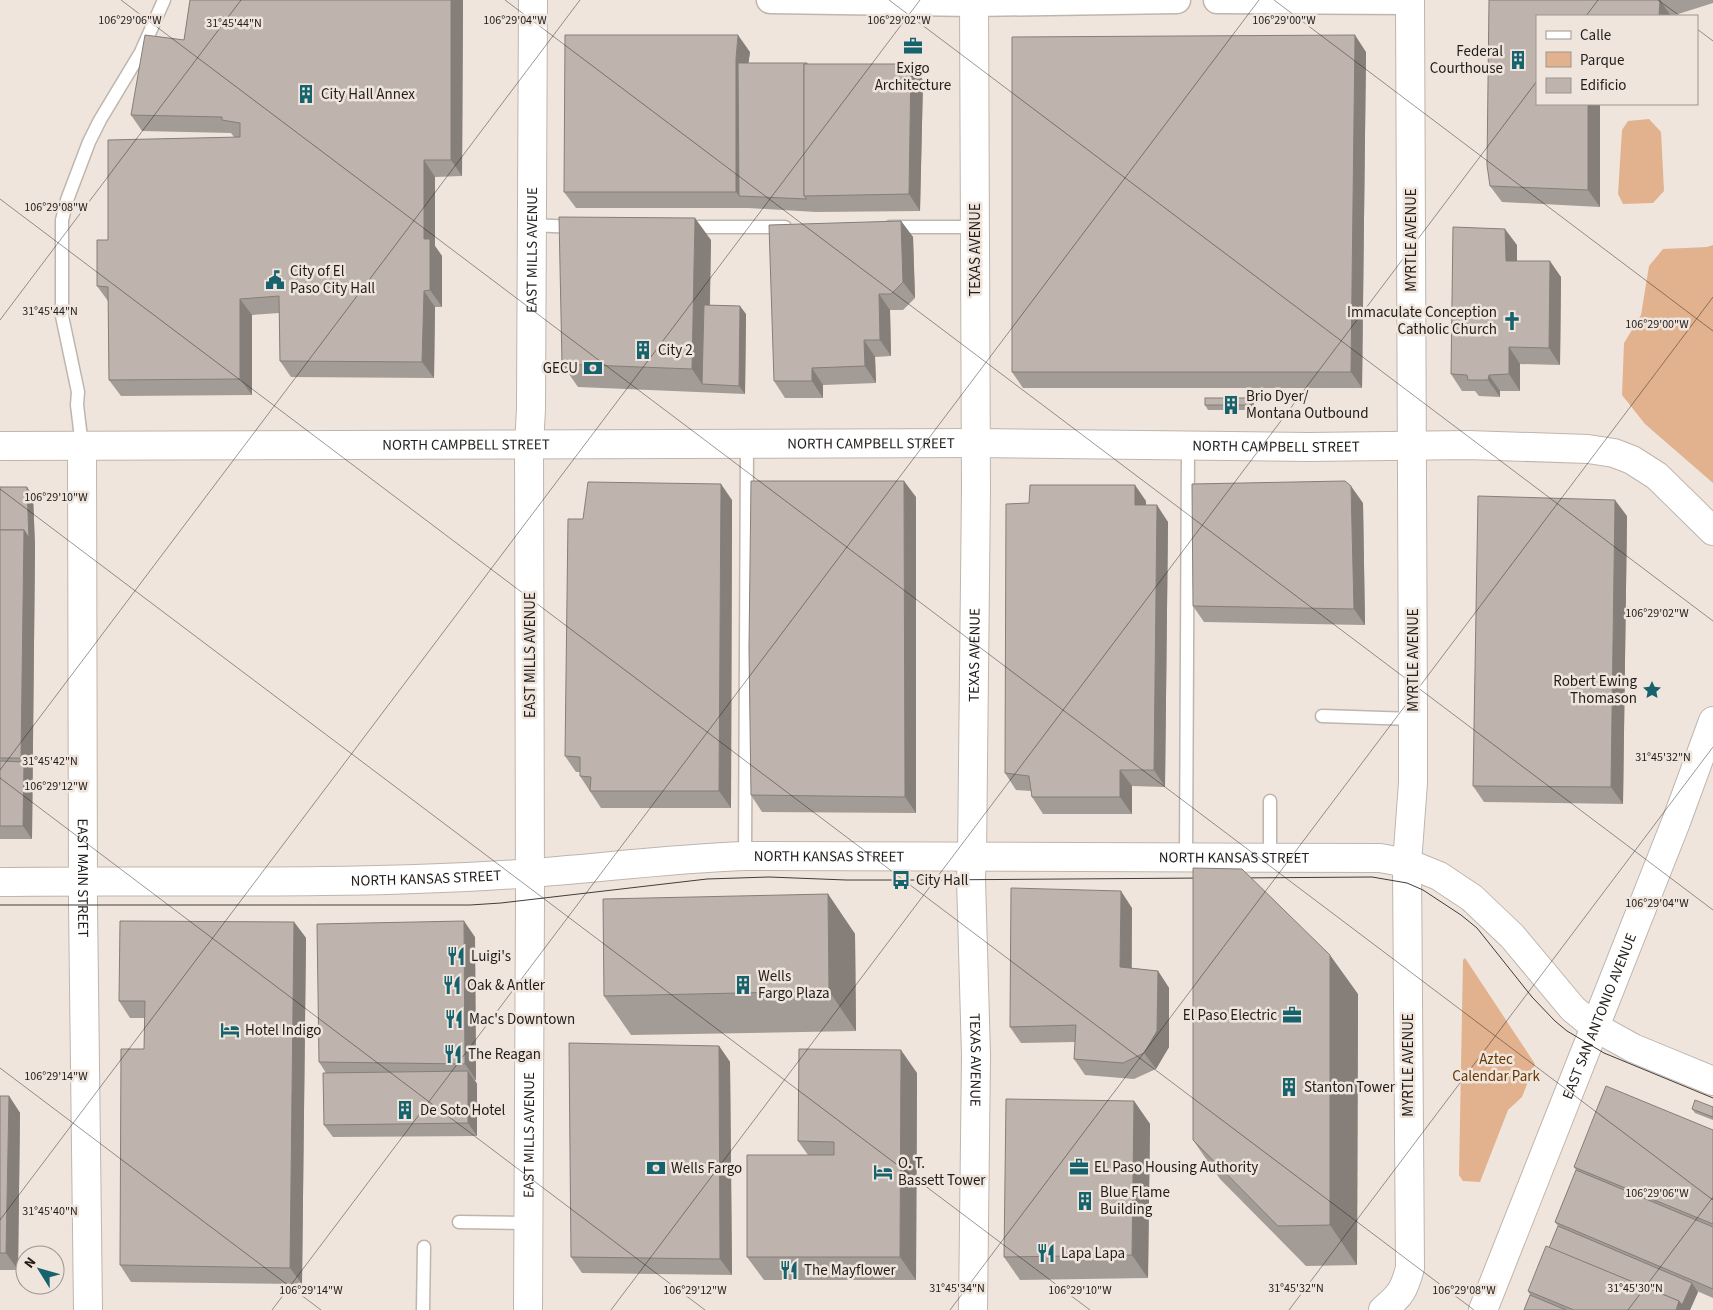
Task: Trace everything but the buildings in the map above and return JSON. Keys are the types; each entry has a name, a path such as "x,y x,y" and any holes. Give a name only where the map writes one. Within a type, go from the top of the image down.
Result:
{"street":[{"name":"EAST MILLS AVENUE","path":"528,1310 529,445 531,399 533,0"},
{"path":"770,0 1177,0"},
{"path":"1217,0 1410,1"},
{"name":"TEXAS AVENUE","path":"973,1310 976,1056 972,856 976,442 974,1"},
{"name":"MYRTLE AVENUE","path":"1383,1310 1399,1297 1406,1284 1410,1268 1407,863 1413,783 1413,445 1410,1"},
{"name":"NORTH CAMPBELL STREET","path":"0,446 976,442 1309,447 1468,445 1582,449 1614,454 1632,460 1657,476 1713,531"},
{"name":"EAST MAIN STREET","path":"82,446 88,1310"},
{"name":"EAST SAN ANTONIO AVENUE","path":"1482,1310 1676,822 1713,721"},
{"name":"NORTH KANSAS STREET","path":"0,882 279,882 485,876 690,858 745,856 1380,858 1407,863 1439,876 1472,898 1512,936 1573,1009 1594,1027 1633,1048 1713,1081"}],"lane":[{"path":"82,446 77,405 78,392 62,316 62,220 67,200 89,142 141,52 164,0"},
{"path":"531,225 585,227"},
{"path":"673,227 801,227"},
{"path":"880,227 975,227"},
{"path":"745,856 747,444"},
{"path":"1186,857 1188,445"},
{"path":"1322,716 1413,719"},
{"path":"1270,801 1270,857"},
{"path":"459,1222 528,1222"},
{"path":"423,1310 424,1247"}],"green space":[{"path":"1649,119 1661,132 1664,191 1653,203 1623,204 1618,194 1622,130 1628,121"},
{"path":"1713,245 1713,483 1645,424 1622,395 1624,343 1641,315 1649,266 1663,249 1707,247"},
{"name":"Aztec Calendar Park","path":"1465,958 1535,1064 1522,1097 1508,1110 1480,1182 1463,1181 1459,1175 1463,960"}],"tram line":[{"path":"0,905 470,905 707,879 769,877 846,880 1206,878"},
{"path":"1236,878 1372,877 1407,883 1423,890 1477,928 1532,997 1567,1031 1604,1053 1713,1098"}],"place":[{"name":"Exigo Architecture","path":"913,46"},
{"name":"Federal Courthouse","path":"1518,60"},
{"name":"City Hall Annex","path":"306,94"},
{"name":"City of El Paso City Hall","path":"275,280"},
{"name":"Immaculate Conception Catholic Church","path":"1512,321"},
{"name":"City 2","path":"643,350"},
{"name":"GECU","path":"593,368"},
{"name":"Brio Dyer/ Montana Outbound","path":"1231,405"},
{"name":"Robert Ewing Thomason","path":"1652,690"},
{"name":"City Hall","path":"901,880"},
{"name":"Luigi's","path":"456,956"},
{"name":"Oak & Antler","path":"452,985"},
{"name":"Wells Fargo Plaza","path":"743,985"},
{"name":"El Paso Electric","path":"1292,1015"},
{"name":"Mac's Downtown","path":"454,1019"},
{"name":"Hotel Indigo","path":"230,1030"},
{"name":"The Reagan","path":"453,1054"},
{"name":"Stanton Tower","path":"1289,1087"},
{"name":"De Soto Hotel","path":"405,1110"},
{"name":"EL Paso Housing Authority","path":"1079,1167"},
{"name":"Wells Fargo","path":"656,1168"},
{"name":"O. T. Bassett Tower","path":"883,1172"},
{"name":"Blue Flame Building","path":"1085,1201"},
{"name":"Lapa Lapa","path":"1046,1253"},
{"name":"The Mayflower","path":"789,1270"}]}
